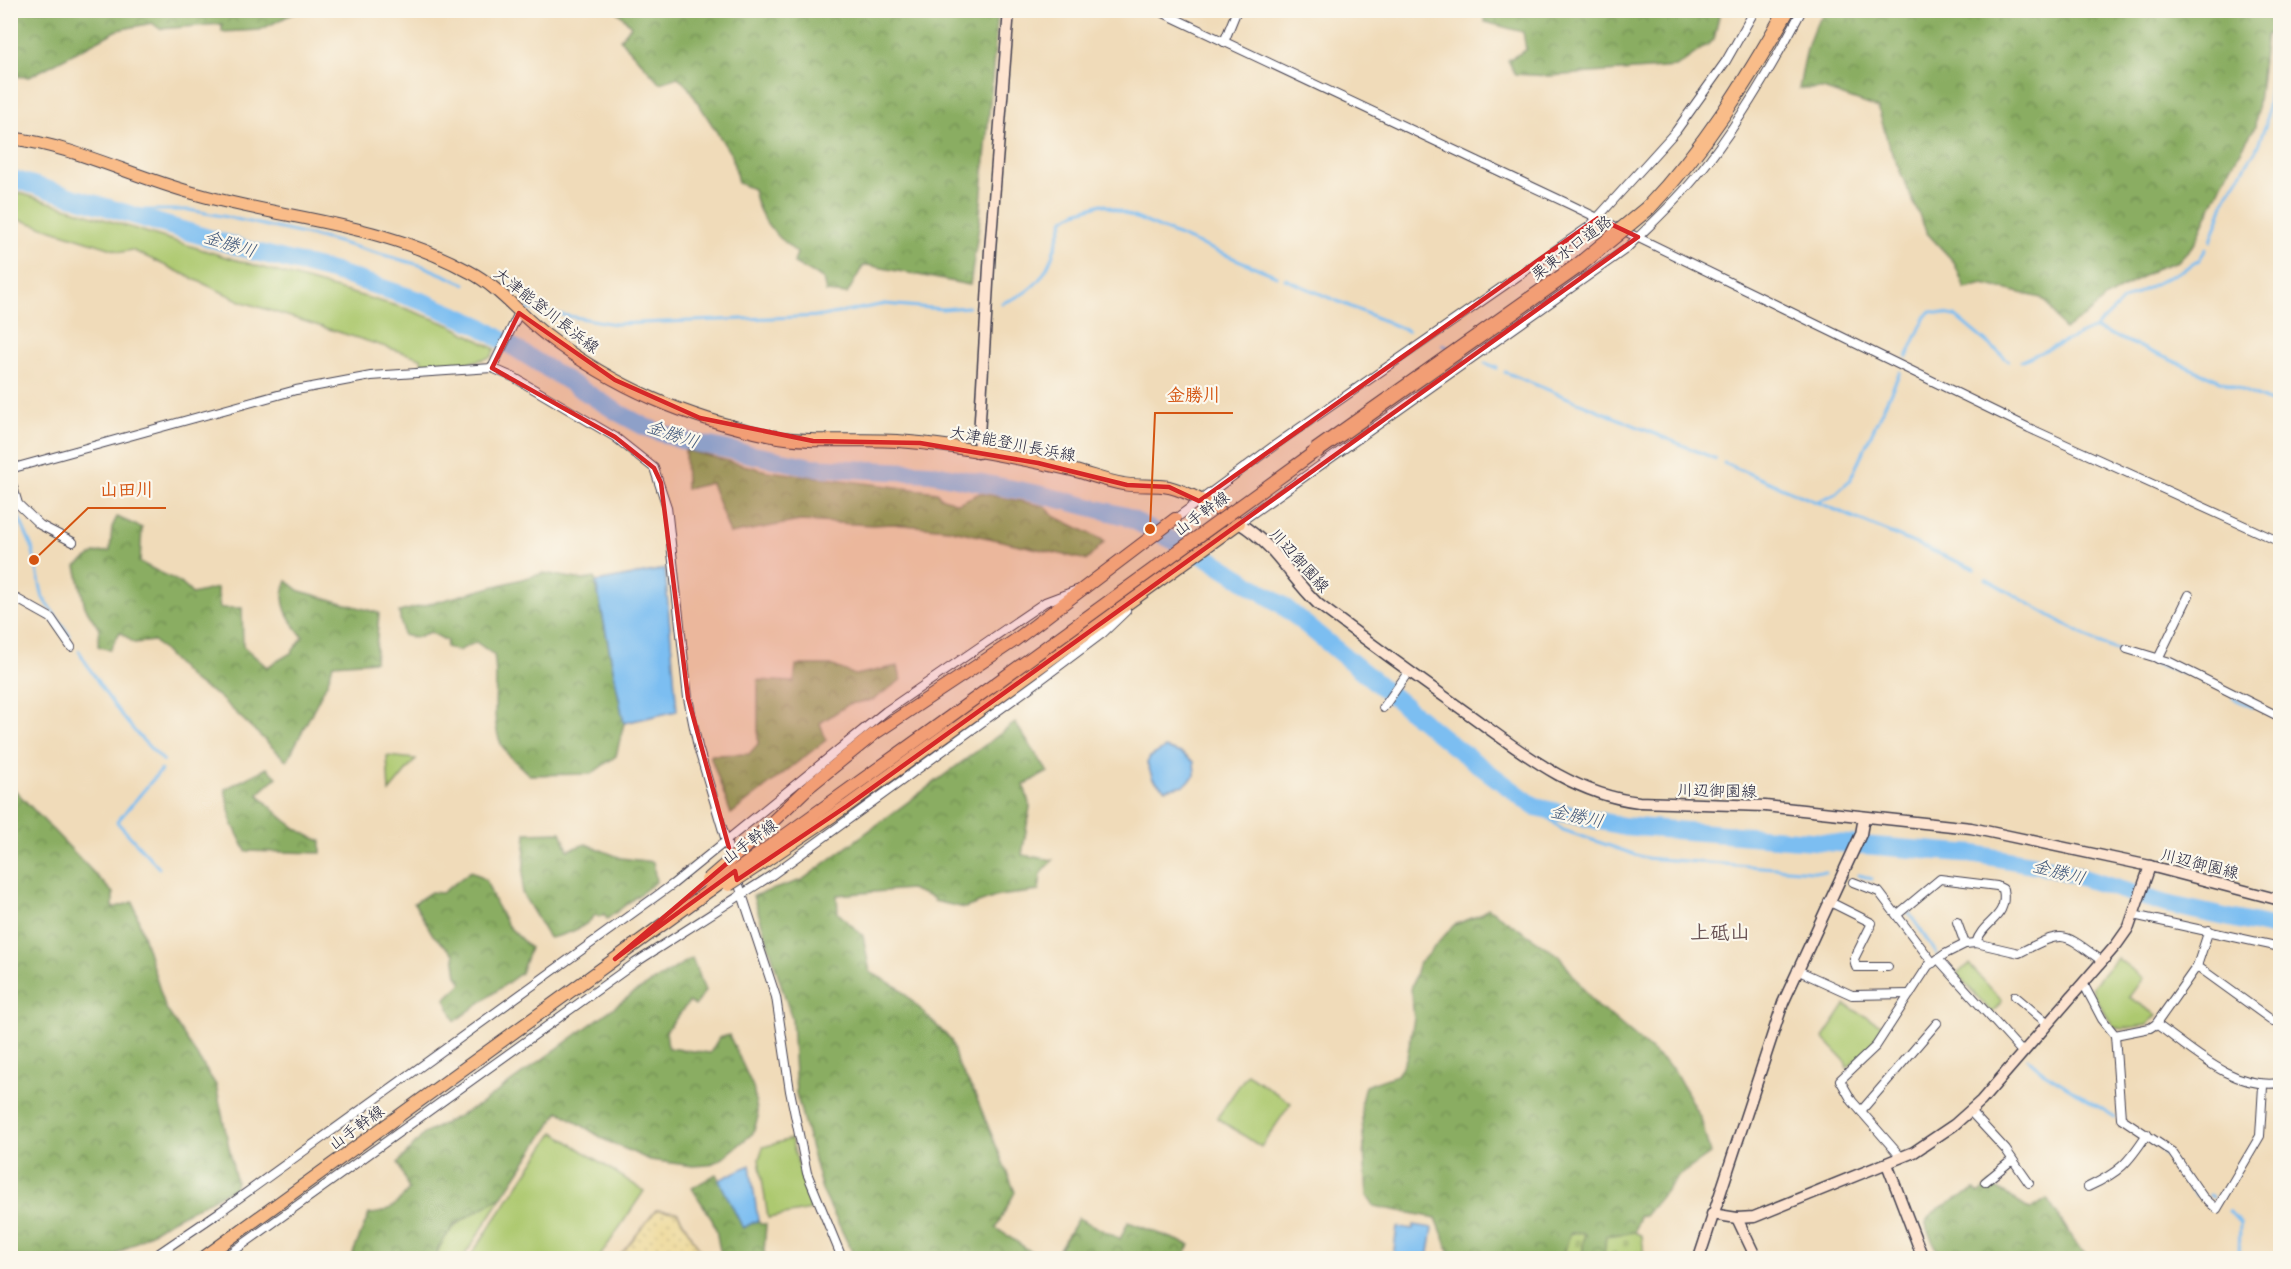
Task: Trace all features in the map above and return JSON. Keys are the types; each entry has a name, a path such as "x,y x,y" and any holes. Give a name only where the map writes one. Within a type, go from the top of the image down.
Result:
{"highway":[{"name":"栗東水口道路","path":"1316,451 1579,265 1648,208 1723,117 1744,85 1786,10"}],"main road":[{"name":"大津能登川長浜線","path":"10,138 57,146 196,194 339,223 406,242 475,274 494,288 518,316 584,363 660,404 700,418 784,438 813,441 900,441 1067,469 1127,485 1169,487 1239,523"},
{"name":"山手幹線","path":"203,1258 710,888 756,862 944,721 1316,451"},
{"path":"615,959 710,888 750,843 811,785 865,741 1014,641 1175,519"},
{"path":"756,862 847,806 1089,630 1144,594 1239,523"}],"street":[{"path":"978,453 990,250 1009,10"},
{"path":"1156,10 1638,237 2029,428 2280,542"},
{"path":"1224,42 1237,10"},
{"path":"1175,519 1550,256 1598,218 1676,131 1726,61 1755,10"},
{"path":"1239,523 1607,263 1638,237 1665,212 1700,172 1747,106 1802,10"},
{"path":"492,368 518,316"},
{"path":"10,469 296,390 371,375 492,368 615,437 654,468 667,507 688,698 698,747 741,894 767,963 776,997 790,1091 807,1173 843,1258"},
{"path":"10,477 18,504 40,525 73,542"},
{"name":"川辺御園線","path":"1239,523 1267,543 1279,555 1304,590 1318,604 1548,770 1570,783 1622,800 1664,804 1765,806 1863,820 1971,828 2150,866 2280,900"},
{"path":"152,1258 664,890 886,711 1045,602 1086,586"},
{"path":"224,1258 635,963 741,894 1039,681 1103,633 1144,594"},
{"path":"10,595 51,618 71,647"},
{"path":"2158,658 2189,595"},
{"path":"2127,649 2158,658 2278,716 2280,705"},
{"path":"1383,708 1409,671"},
{"path":"1699,1258 1783,1003 1847,862 1863,820"},
{"path":"1712,1214 1737,1218 1754,1217 1914,1152 1954,1125 1970,1111 2048,1024 2128,927 2150,866"},
{"path":"1898,914 1940,879 1997,886 2003,889 2001,914 1979,934 1976,943"},
{"path":"1853,882 1879,892 1936,961 2022,1053"},
{"path":"1828,901 1872,923 1853,962 1856,967 1888,967"},
{"path":"2134,913 2280,947"},
{"path":"1957,922 1965,944"},
{"path":"2115,1035 2150,1028 2156,1024 2197,966 2209,930"},
{"path":"1901,1157 1861,1111 1840,1080 1876,1046 1910,994 1936,961 1965,944 1976,943 2019,953 2054,935 2072,938 2102,961"},
{"path":"2197,966 2273,1021 2280,1022"},
{"path":"1797,970 1852,995 1910,994"},
{"path":"2083,983 2102,1019 2115,1035 2121,1118 2172,1152 2203,1197 2217,1209 2260,1136 2263,1086"},
{"path":"2015,996 2048,1024"},
{"path":"1861,1111 1937,1023"},
{"path":"2156,1024 2223,1072 2263,1086 2280,1083"},
{"path":"1970,1111 2013,1160 2029,1183"},
{"path":"2088,1187 2114,1175 2132,1157 2147,1134"},
{"path":"1985,1182 2013,1160"},
{"path":"1887,1164 1923,1258"},
{"path":"1737,1218 1756,1258"}],"highlighted area":[{"path":"1598,218 1638,237 847,806 737,880 735,871 615,959 732,859 688,698 661,483 654,468 615,437 492,368 519,313 615,380 700,418 813,441 920,443 1038,463 1127,485 1169,487 1199,501"}],"green space":[{"path":"11,10 298,11 260,30 222,32 222,24 160,29 152,23 118,30 29,77 11,76"},
{"path":"1485,10 1720,11 1714,40 1676,67 1549,76 1515,74 1508,60 1526,50 1523,32 1485,22"},
{"path":"2280,10 2280,27 2266,35 2255,127 2225,177 2195,243 2178,261 2155,269 2106,298 2064,330 2049,305 2041,298 1983,284 1965,289 1954,262 1927,233 1889,146 1878,108 1823,89 1799,89 1811,37 1820,18 1827,11"},
{"path":"617,11 998,11 979,226 970,285 867,265 863,266 847,294 826,292 823,279 794,263 797,253 763,218 753,189 738,183 732,156 688,87 678,77 660,83 620,39 631,26"},
{"path":"10,190 226,257 407,309 452,326 495,349 491,357 460,365 422,366 421,358 243,302 132,250 122,252 11,217"},
{"path":"685,450 767,471 937,492 940,497 958,503 980,493 1044,506 1056,517 1105,541 1087,560 948,529 892,524 800,521 730,534 711,483 686,489"},
{"path":"117,517 142,528 140,562 175,580 192,594 217,588 220,608 242,608 243,646 267,667 291,653 303,637 293,625 284,604 284,589 287,581 300,591 379,613 375,661 333,664 328,681 287,761 218,696 193,681 154,641 134,643 120,632 110,650 98,646 99,629 85,607 76,566 95,553 110,551 112,527"},
{"path":"544,573 583,580 595,578 624,723 616,756 591,774 529,775 506,752 501,744 496,723 494,655 476,642 458,651 446,647 447,641 430,632 415,638 403,635 399,612"},
{"path":"796,665 831,665 855,675 898,666 901,680 873,700 849,704 820,723 826,740 731,814 710,755 749,754 758,744 758,680 794,682"},
{"path":"1015,723 1048,772 1024,785 1030,807 1022,855 1053,860 1041,874 1039,891 998,896 965,908 934,901 933,898 910,889 837,895 838,913 863,936 870,972 899,988 951,1040 957,1063 975,1094 1015,1192 996,1228 1039,1257 1056,1254 1078,1218 1120,1239 1128,1222 1190,1245 1182,1258 855,1258 822,1190 796,1093 792,1019 753,896 802,880"},
{"path":"387,756 416,759 389,792"},
{"path":"267,768 277,777 258,794 295,827 321,841 321,853 246,851 232,823 225,789"},
{"path":"11,786 113,893 113,908 133,902 165,1007 216,1085 236,1181 234,1188 170,1221 111,1258 11,1258"},
{"path":"561,832 568,850 586,844 621,858 653,862 656,882 607,919 604,914 599,917 595,915 575,930 549,938 522,893 526,833"},
{"path":"471,871 486,880 495,903 508,926 530,948 521,973 455,1021 445,999 462,983 457,976 454,954 433,935 414,903 431,892 442,893"},
{"path":"1488,908 1559,956 1597,1007 1611,1016 1674,1070 1701,1119 1710,1154 1677,1177 1645,1216 1639,1215 1635,1232 1606,1236 1604,1258 1582,1258 1584,1234 1570,1233 1563,1258 1452,1258 1436,1218 1374,1206 1367,1196 1361,1102 1365,1086 1397,1075 1407,1057 1414,1019 1411,989 1418,965 1454,925 1480,915"},
{"path":"692,958 705,991 695,1006 689,1002 666,1031 668,1048 710,1053 719,1038 729,1035 753,1087 758,1117 753,1133 723,1158 709,1165 693,1166 650,1160 607,1141 559,1111 503,1196 455,1224 438,1248 436,1258 351,1258 369,1214 382,1212 392,1207 409,1190 398,1163 424,1134 479,1105 634,993"},
{"path":"2117,958 2143,978 2129,997 2157,1015 2147,1025 2121,1029 2113,1026 2095,997 2092,987"},
{"path":"1969,964 2002,1001 1992,1013 1957,974"},
{"path":"1845,1005 1883,1026 1867,1051 1847,1068 1845,1061 1823,1038"},
{"path":"1247,1074 1291,1103 1261,1147 1217,1118"},
{"path":"554,1132 644,1191 599,1258 469,1258"},
{"path":"791,1139 811,1210 768,1218 759,1159 763,1147"},
{"path":"716,1174 743,1228 758,1220 760,1224 766,1224 764,1252 767,1258 723,1258 716,1229 692,1188"},
{"path":"1990,1184 2030,1210 2047,1199 2080,1249 2090,1258 1942,1258 1928,1232 1927,1219 1946,1204 1975,1190 1978,1194"},
{"path":"503,1196 463,1258 436,1258 440,1247 453,1228"},
{"path":"1635,1232 1642,1236 1644,1258 1604,1258 1606,1236"},
{"path":"1570,1233 1584,1234 1582,1258 1563,1258"}],"sand":[{"path":"656,1210 677,1212 705,1258 618,1258"}],"water":[{"path":"665,569 677,711 624,723 596,582"},
{"path":"1165,748 1181,753 1194,762 1195,775 1185,785 1165,789 1153,779 1147,763 1150,757"},
{"path":"750,1165 758,1220 743,1228 719,1180"},
{"path":"1414,1225 1433,1228 1428,1258 1393,1258 1397,1227 1413,1229"}],"waterway":[{"path":"2211,241 2227,195 2256,150 2266,124 2275,46 2280,41"},
{"name":"金勝川","path":"10,178 252,251 335,272 424,302 478,325 645,427 681,440 812,467 930,473 1039,494 1125,516 1213,561 1282,605 1452,745 1535,807 1623,826 1975,854 2048,867 2166,904 2280,929"},
{"path":"1002,303 1029,290 1038,281 1051,260 1064,219 1076,212 1102,204 1277,276"},
{"path":"121,210 189,210 222,216 330,240 423,266 465,284"},
{"path":"2021,361 2095,328 2124,300 2188,267 2199,260 2206,249"},
{"path":"1285,279 1408,331"},
{"path":"528,309 615,324 822,316 885,304 942,309 968,307"},
{"path":"1907,357 1930,311 1955,316 2009,361"},
{"path":"2095,328 2280,406"},
{"path":"1442,345 1450,348"},
{"path":"1485,363 1497,368"},
{"path":"1505,372 1716,459"},
{"path":"1724,463 1816,502 1835,494 1850,480 1900,372"},
{"path":"10,497 32,547 43,598 70,636"},
{"path":"1817,502 1975,569"},
{"path":"1986,579 2098,643 2122,652"},
{"path":"79,651 117,709 164,761"},
{"path":"2128,655 2182,672"},
{"path":"2233,698 2252,707"},
{"path":"159,868 117,822 161,770"},
{"path":"1535,807 1563,830 1645,858 1825,872"},
{"path":"1859,875 1872,879"},
{"path":"1909,913 1937,954"},
{"path":"2027,1058 2043,1072 2115,1117"},
{"path":"2161,1149 2196,1195"},
{"path":"2229,1211 2240,1223 2239,1258"}],"place":[{"name":"金勝川","path":"1150,529"},
{"name":"山田川","path":"34,560"}],"district":[{"name":"上砥山","path":"1720,932"}]}
